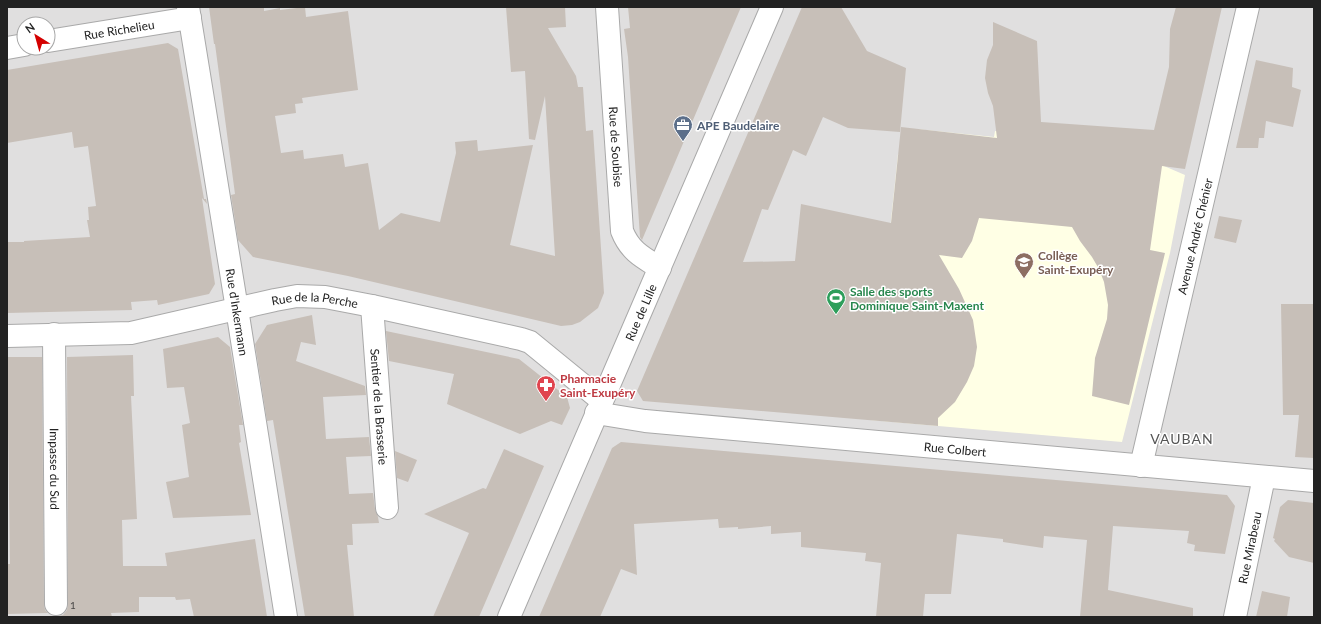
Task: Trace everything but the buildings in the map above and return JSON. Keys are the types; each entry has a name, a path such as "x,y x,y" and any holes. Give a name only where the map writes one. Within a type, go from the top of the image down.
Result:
{"street":[{"name":"Rue de Soubise","path":"607,7 622,231 627,242 634,250 643,258 660,268"},
{"name":"Rue de Lille","path":"509,617 772,7"},
{"name":"Avenue André Chénier","path":"1141,466 1248,7"},
{"name":"Rue Richelieu","path":"56,39 189,12"},
{"name":"Rue d'Inkermann","path":"189,12 286,617"},
{"name":"Rue de la Perche","path":"7,336 131,333 281,299 307,296 324,297 372,306 530,342 599,406"},
{"name":"Sentier de la Brasserie","path":"372,306 387,508"},
{"name":"Impasse du Sud","path":"54,334 56,604"},
{"name":"Rue Colbert","path":"599,406 645,421 1314,481"},
{"name":"Rue Mirabeau","path":"1234,617 1264,477"}],"shaded area":[{"path":"7,7 1314,7 1314,617 7,617"},
{"name":"Collège Saint-Exupéry","path":"916,129 994,137 995,131 1060,137 1135,163 1164,166 1185,175 1170,253 1122,442 870,420 898,154 914,154"}],"place":[{"name":"APE Baudelaire","path":"683,142"},
{"name":"Collège Saint-Exupéry","path":"1024,279"},
{"name":"Salle des sports Dominique Saint-Maxent","path":"836,315"},
{"name":"Pharmacie Saint-Exupéry","path":"546,402"}],"district":[{"name":"VAUBAN","path":"1182,438"}]}
